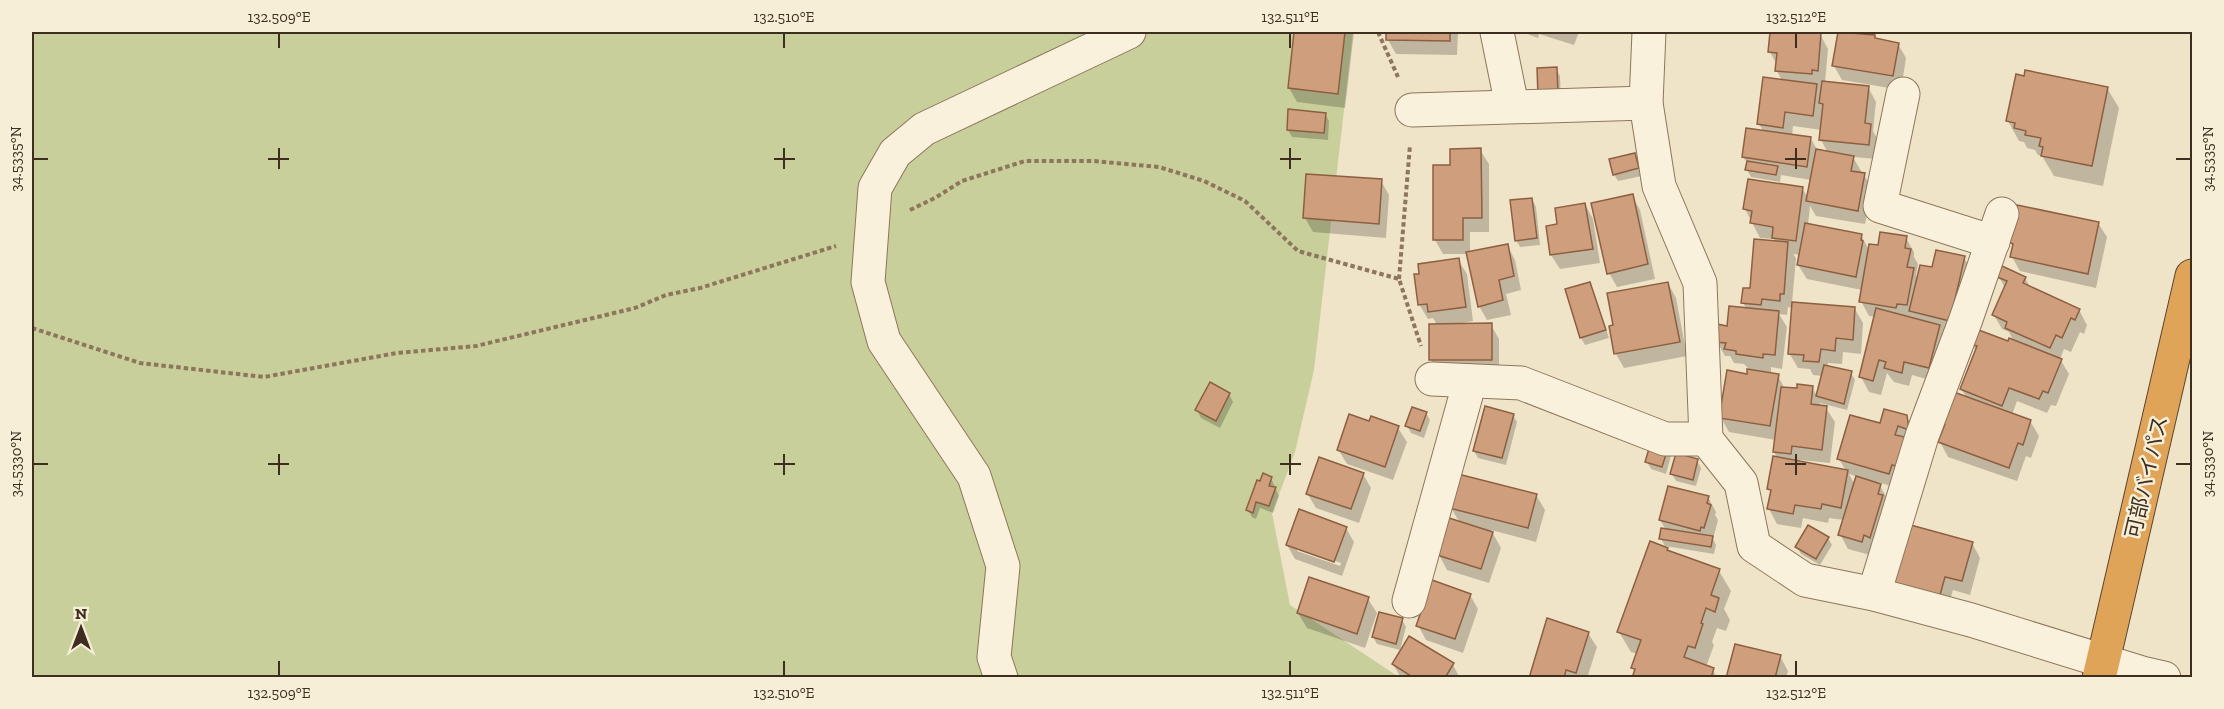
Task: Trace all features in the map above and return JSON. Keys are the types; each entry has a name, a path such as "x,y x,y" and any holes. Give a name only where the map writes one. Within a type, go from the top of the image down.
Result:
{"highway":[{"name":"可部バイパス","path":"2102,669 2193,276"}],"street":[{"path":"1002,678 994,657 1003,566 974,476 885,341 868,282 875,188 895,153 924,129 1129,32"},
{"path":"1497,32 1512,106"},
{"path":"1649,32 1646,103 1659,186 1700,283 1706,439 1741,483 1754,546 1805,580 1874,594 1971,620 2102,669 2164,678"},
{"path":"1874,594 1922,436 1997,228 1880,206 1903,94"},
{"path":"1412,110 1646,103"},
{"path":"1432,379 1521,383 1665,439 1706,439"},
{"path":"1409,601 1470,381"}],"path":[{"path":"1378,32 1412,110 1399,279 1432,379"},
{"path":"904,213 962,181 1025,160 1093,160 1159,167 1204,181 1245,201 1298,251 1399,279"},
{"path":"32,328 140,363 264,378 398,353 476,346 635,308 666,295 700,288 844,242"}],"green space":[{"path":"32,32 1353,32 1314,370 1295,452 1272,513 1290,605 1399,677 32,677"}],"building":[{"path":"1294,32 1345,32 1338,94 1288,88"},
{"path":"1386,32 1450,32 1450,41 1386,40"},
{"path":"1770,32 1821,33 1818,71 1812,70 1812,74 1775,71 1777,53 1768,52"},
{"path":"1838,32 1875,35 1875,38 1899,43 1893,76 1832,66"},
{"path":"1557,67 1558,96 1538,97 1537,68"},
{"path":"2025,70 2108,87 2092,166 2041,156 2043,147 2039,146 2041,138 2025,135 2026,131 2014,128 2015,123 2006,121 2016,74 2024,76"},
{"path":"1763,77 1817,84 1813,116 1785,112 1783,128 1757,124"},
{"path":"1822,81 1869,86 1865,123 1871,124 1869,145 1819,140 1823,104 1819,103"},
{"path":"1288,109 1326,113 1324,133 1287,130"},
{"path":"1746,128 1811,137 1807,167 1742,157"},
{"path":"1481,148 1482,218 1463,218 1463,240 1433,240 1433,165 1450,165 1450,149"},
{"path":"1816,149 1854,156 1851,171 1865,173 1858,211 1806,201"},
{"path":"1635,153 1639,168 1613,175 1609,159"},
{"path":"1747,161 1778,166 1776,175 1745,170"},
{"path":"1306,174 1382,179 1379,224 1303,218"},
{"path":"1748,179 1803,187 1796,241 1772,238 1773,227 1750,223 1752,211 1743,209"},
{"path":"1633,194 1648,264 1607,274 1591,203"},
{"path":"1532,198 1537,238 1515,241 1510,200"},
{"path":"1585,203 1593,249 1550,255 1546,226 1557,224 1555,208"},
{"path":"2017,205 2099,222 2088,274 2010,257 2013,244 2009,242"},
{"path":"1805,223 1862,234 1861,240 1863,241 1856,277 1797,265"},
{"path":"1880,232 1907,236 1905,248 1911,249 1907,267 1914,268 1907,305 1897,304 1896,308 1859,302 1869,244 1878,245"},
{"path":"1754,239 1788,242 1784,294 1780,294 1780,301 1762,299 1761,305 1741,303 1743,288 1750,288"},
{"path":"1508,244 1514,276 1499,280 1503,300 1478,307 1466,252"},
{"path":"1936,250 1965,256 1950,321 1909,311 1920,265 1932,267"},
{"path":"1459,258 1466,307 1428,312 1427,304 1418,305 1414,274 1419,274 1418,264"},
{"path":"2002,266 2026,277 2023,283 2080,309 2075,320 2071,318 2062,338 2056,335 2050,348 2005,328 2007,322 1992,315 2007,281 1997,277"},
{"path":"1590,282 1606,330 1580,338 1565,289"},
{"path":"1668,282 1680,342 1614,354 1609,326 1613,325 1607,293"},
{"path":"1792,302 1855,307 1853,340 1836,338 1835,351 1821,349 1819,362 1803,361 1804,355 1788,354"},
{"path":"1729,306 1779,311 1775,355 1763,354 1763,358 1736,354 1736,351 1724,349 1726,343 1715,342 1717,324 1727,326"},
{"path":"1876,308 1940,325 1929,368 1904,362 1902,373 1884,368 1886,362 1879,360 1873,381 1859,377"},
{"path":"1492,323 1492,360 1429,360 1429,324"},
{"path":"1976,329 2008,341 2009,338 2062,359 2048,393 2043,391 2039,399 2009,388 2002,406 1960,389 1977,346 1970,344"},
{"path":"1824,365 1852,371 1844,404 1816,396"},
{"path":"1747,369 1779,374 1770,426 1719,418 1727,370 1747,374"},
{"path":"1210,382 1230,393 1216,421 1195,410"},
{"path":"1797,384 1813,386 1811,404 1827,406 1822,450 1792,446 1791,454 1773,452 1781,387 1797,388"},
{"path":"1951,391 2031,420 2023,445 2018,443 2009,468 1938,442 1945,424 1940,421"},
{"path":"1485,406 1514,414 1502,458 1473,451"},
{"path":"1412,407 1427,412 1420,431 1405,426"},
{"path":"1884,409 1907,415 1909,430 1898,426 1895,435 1905,437 1896,466 1892,465 1889,474 1837,459 1850,415 1880,423"},
{"path":"1349,414 1369,421 1371,416 1399,426 1385,467 1337,450"},
{"path":"1651,442 1668,448 1662,467 1645,462"},
{"path":"1676,453 1698,459 1693,480 1670,474"},
{"path":"1773,456 1848,470 1841,508 1822,504 1821,509 1795,505 1793,514 1767,509 1771,490 1767,489"},
{"path":"1319,457 1364,473 1351,509 1306,494"},
{"path":"1263,473 1272,477 1269,486 1276,487 1269,506 1256,502 1253,513 1246,510 1257,480 1260,481"},
{"path":"1458,474 1537,494 1528,528 1449,508"},
{"path":"1856,476 1881,484 1878,494 1883,495 1870,538 1864,535 1862,542 1838,535"},
{"path":"1668,486 1709,496 1707,503 1711,505 1704,528 1701,527 1700,531 1659,520"},
{"path":"1299,509 1347,527 1334,562 1286,545"},
{"path":"1449,518 1493,532 1481,569 1437,555"},
{"path":"1907,524 1973,542 1962,581 1945,577 1938,602 1889,589"},
{"path":"1808,525 1829,537 1816,559 1795,547"},
{"path":"1661,528 1713,536 1711,547 1659,539"},
{"path":"1650,541 1668,548 1667,550 1720,569 1711,595 1719,598 1715,612 1706,608 1695,648 1688,646 1684,657 1714,668 1711,678 1632,678 1635,669 1631,668 1641,640 1617,632"},
{"path":"1309,577 1369,597 1357,634 1297,613"},
{"path":"1432,580 1471,594 1455,639 1416,626"},
{"path":"1379,612 1403,618 1396,644 1372,637"},
{"path":"1547,618 1589,632 1576,673 1566,670 1564,678 1529,678"},
{"path":"1409,636 1454,663 1445,678 1414,678 1392,664"},
{"path":"1735,644 1781,655 1775,678 1726,678"}]}
